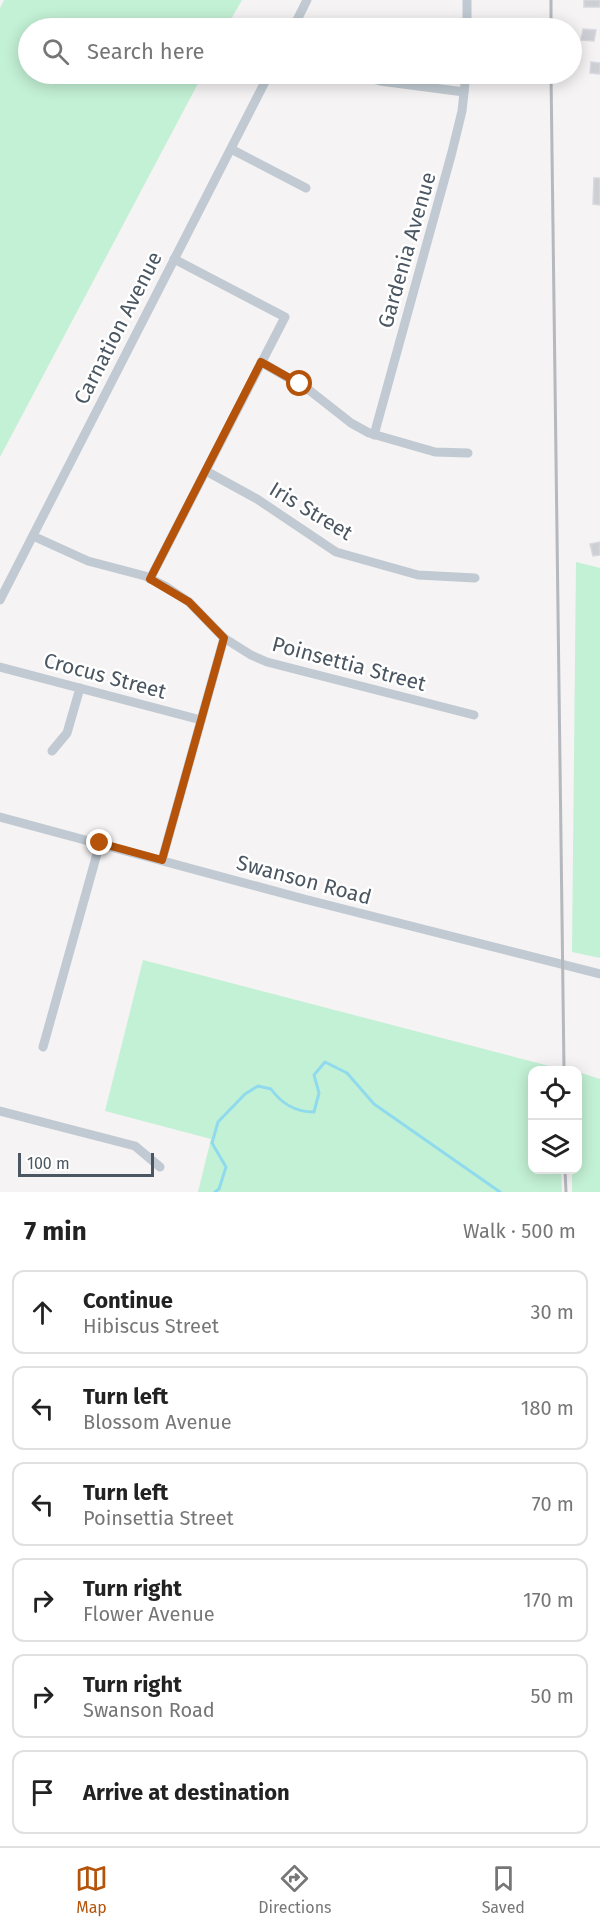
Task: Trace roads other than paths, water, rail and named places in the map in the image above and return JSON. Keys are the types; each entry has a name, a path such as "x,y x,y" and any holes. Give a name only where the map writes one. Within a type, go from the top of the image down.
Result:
{"street":[{"path":"297,18 307,0"},
{"path":"467,0 467,18"},
{"name":"Carnation Avenue","path":"0,600 264,84"},
{"path":"403,84 464,92"},
{"name":"Gardenia Avenue","path":"374,435 453,152 465,84"},
{"path":"231,149 306,188"},
{"path":"150,579 285,317 174,260"},
{"path":"261,362 300,384 351,423 374,435 435,452 468,453"},
{"name":"Iris Street","path":"206,471 257,499 336,552 418,574 475,578"},
{"name":"Poinsettia Street","path":"33,536 88,561 150,579 189,602 224,638 251,655 275,665 474,715"},
{"path":"162,860 224,638"},
{"name":"Crocus Street","path":"0,667 201,720"},
{"path":"52,751 67,733 80,688"},
{"name":"Swanson Road","path":"0,817 323,904 600,974"},
{"path":"43,1047 100,843"},
{"path":"0,1111 135,1146 160,1167"}],"waterway":[{"path":"215,1192 219,1189 226,1167 212,1143 218,1122 245,1094 258,1086 271,1089 284,1102 295,1108 314,1112 319,1093 314,1075 325,1062 347,1073 374,1104 500,1192"}],"railway":[{"path":"551,0 551,18"},
{"path":"551,84 564,1066"},
{"path":"565,1174 566,1192"}]}
